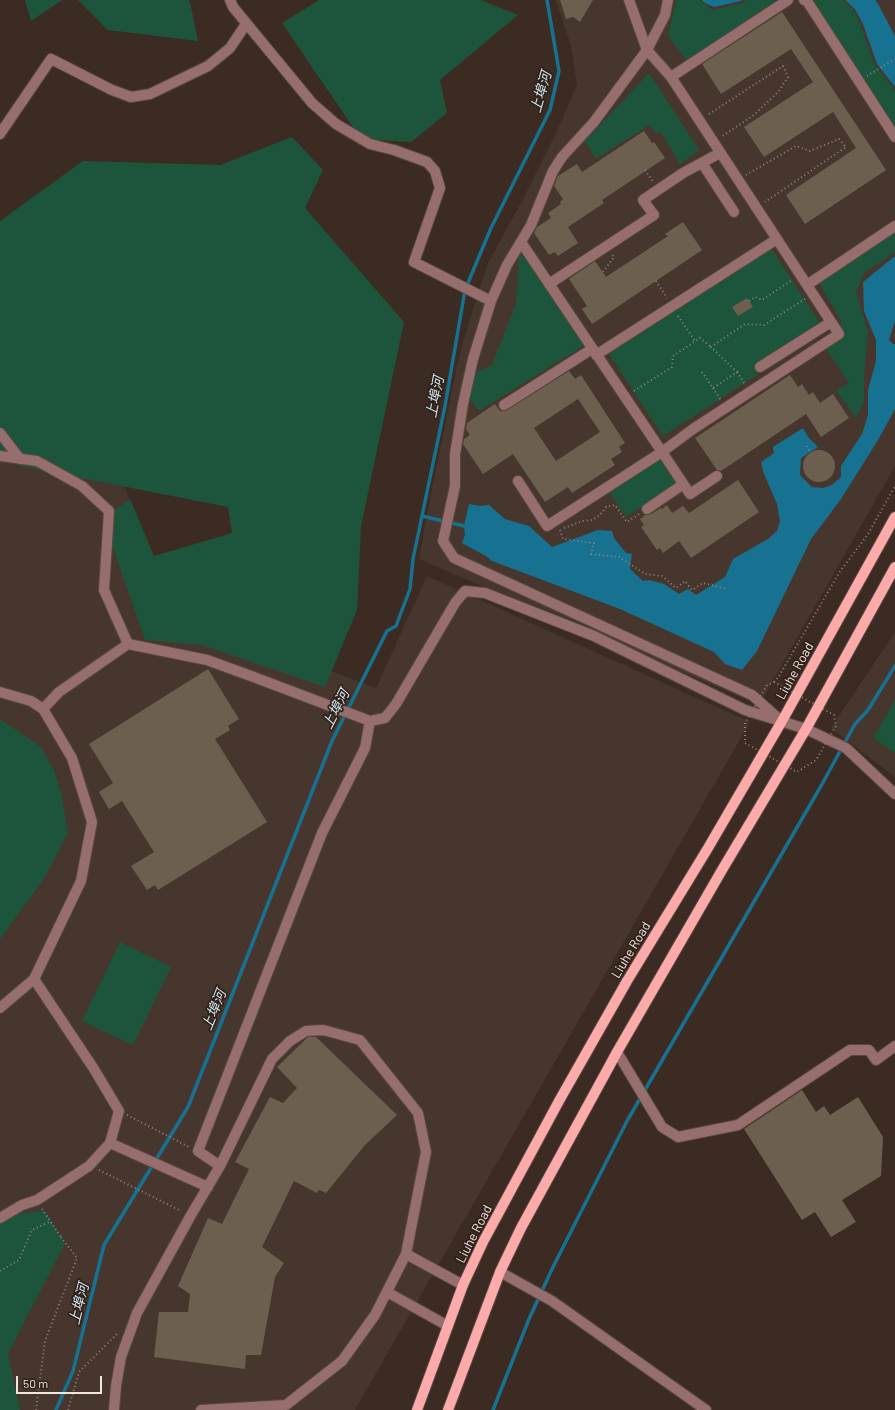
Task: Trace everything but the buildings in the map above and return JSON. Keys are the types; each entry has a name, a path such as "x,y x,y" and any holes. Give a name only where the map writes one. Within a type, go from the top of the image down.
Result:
{"main road":[{"name":"Liuhe Road","path":"418,1410 463,1285 483,1242 627,981 708,848 782,721 895,516"},
{"path":"448,1410 500,1272 521,1228 618,1052 722,870 806,729 895,568"}],"street":[{"path":"230,0 233,7 246,24 312,103 336,124 370,144 394,150 427,162 435,171 440,188 414,262 491,301"},
{"path":"518,481 547,526 662,452 726,407 839,334 671,77 647,50 629,0"},
{"path":"668,0 665,15 647,50 594,122 562,157 554,171 531,225 507,265 491,301 473,359 463,404 455,454 455,486 443,541 454,558 752,695 782,721"},
{"path":"671,77 788,0"},
{"path":"804,0 807,1 895,137"},
{"path":"0,134 51,59 112,90 131,97 150,94 208,66 230,48 246,24"},
{"path":"550,284 654,215 643,200 683,173 720,153"},
{"path":"702,163 734,212"},
{"path":"810,289 895,226"},
{"path":"504,405 672,306 777,239"},
{"path":"521,242 662,452 682,485 690,494 717,476"},
{"path":"760,368 831,322"},
{"path":"0,433 20,459"},
{"path":"0,456 37,461 82,486 108,511 104,590 128,644"},
{"path":"647,509 682,485"},
{"path":"44,709 59,692 128,644 207,660 370,721 385,718 396,704 455,603 465,591 485,594 594,636 745,710 806,729 842,746 895,794"},
{"path":"0,692 31,701 44,709 72,758 92,822 81,881 34,979 0,1008"},
{"path":"220,1166 198,1151 322,833 365,748 370,721"},
{"path":"0,1218 22,1205 37,1200 89,1166 110,1143 119,1111 94,1069 34,979"},
{"path":"114,1410 121,1357 137,1313 220,1166 272,1059 290,1041 306,1031 323,1030 360,1040 418,1113 426,1152 406,1254 375,1315 342,1361 287,1408 201,1410"},
{"path":"618,1052 662,1127 678,1137 738,1125 850,1050 869,1050 876,1060 895,1046"},
{"path":"110,1143 208,1187"},
{"path":"406,1254 463,1285"},
{"path":"500,1272 540,1294 706,1410"},
{"path":"387,1292 448,1326"}],"path":[{"path":"878,70 895,59"},
{"path":"699,120 783,66 788,77 778,92 754,115 713,142"},
{"path":"738,180 796,146 810,151 839,140 846,147 756,207"},
{"path":"603,272 614,257 607,246"},
{"path":"749,301 755,297 762,300 800,275"},
{"path":"656,281 695,341"},
{"path":"712,347 745,324 764,325 810,289"},
{"path":"625,397 672,367 673,356 700,338 712,347 737,372 750,392"},
{"path":"702,372 726,407"},
{"path":"713,388 737,372"},
{"path":"807,446 811,453"},
{"path":"774,682 779,676 839,573 868,534 895,486"},
{"path":"647,509 627,522 615,505 606,507 600,515 592,520 583,521 564,528 559,526 563,539 594,543 591,554 619,557 645,574 662,576 676,588 685,581 692,590 703,582 728,589"},
{"path":"119,1111 198,1151"},
{"path":"89,1166 191,1215"},
{"path":"36,1410 45,1341 77,1258 65,1243 37,1200"},
{"path":"0,1271 19,1260 32,1230 50,1221"},
{"path":"61,1237 65,1243"},
{"path":"68,1410 79,1372 121,1329"}],"shaded area":[{"path":"556,0 895,0 895,466 759,705 419,559 458,361 488,263 522,201 557,131 577,85 571,46"},
{"path":"0,398 106,431 166,609 376,688 427,576 750,722 355,1410 0,1410"},
{"path":"895,632 895,777 831,728"}],"green space":[{"path":"25,0 62,0 31,21"},
{"path":"78,0 188,0 190,2 198,41 108,30"},
{"path":"319,0 481,0 518,15 440,80 447,113 411,142 361,139 282,23"},
{"path":"676,0 700,0 712,10 743,3 745,0 777,0 688,62 668,36"},
{"path":"810,0 842,0 853,9 861,26 874,64 895,90 895,126"},
{"path":"649,73 699,150 680,164 661,132 657,134 649,125 596,159 585,141"},
{"path":"292,137 323,170 305,208 404,322 361,526 357,610 325,687 202,645 145,640 103,519 130,499 154,556 232,533 228,507 20,466 0,457 0,221 83,161 220,165"},
{"path":"895,230 895,252 864,273 856,292 868,332 864,377 864,401 856,418 836,390 849,383 825,347 842,336 841,321 818,281"},
{"path":"770,246 825,331 663,436 607,351"},
{"path":"524,252 553,294 583,346 479,411 469,397 476,372 492,365 516,304 519,257"},
{"path":"660,456 678,483 626,517 608,490"},
{"path":"895,700 895,753 873,738"},
{"path":"0,719 41,747 54,770 62,796 68,833 43,880 0,939"},
{"path":"120,942 171,967 133,1045 82,1021"},
{"path":"45,1211 65,1243 8,1354 20,1410 0,1410 0,1222 14,1214"}],"water":[{"path":"702,0 742,0 714,7"},
{"path":"845,0 875,0 878,4 895,36 895,87 877,64 863,24 855,9"},
{"path":"895,256 895,321 889,340 895,344 895,409 878,440 841,499 811,539 757,651 742,670 725,664 714,652 620,609 492,561 486,556 462,543 465,535 464,526 469,504 480,506 489,505 505,519 529,526 552,547 598,530 612,531 614,538 626,553 632,554 630,569 643,581 649,580 664,584 679,594 688,589 696,595 725,577 733,559 768,539 777,531 780,521 777,504 764,474 761,462 774,453 773,447 803,428 808,437 818,447 801,458 800,475 812,487 823,488 832,485 841,477 841,466 862,434 868,415 868,390 876,361 876,340 864,311 863,282"}],"waterway":[{"name":"上埠河","path":"56,1410 73,1371 104,1245 188,1107 332,741 387,631 396,626 410,589 413,559 445,406 465,290 491,228 550,110 559,71 547,0"},
{"path":"422,516 464,526"},
{"path":"493,1410 529,1319 553,1267 627,1121 821,786 855,724 868,710 895,666"}]}
